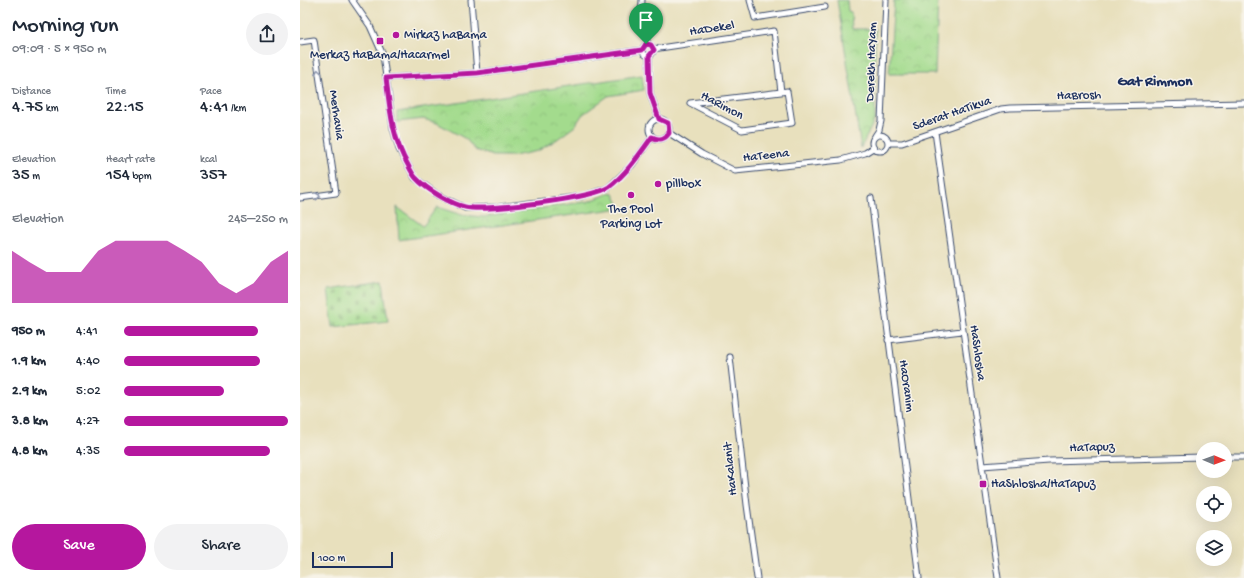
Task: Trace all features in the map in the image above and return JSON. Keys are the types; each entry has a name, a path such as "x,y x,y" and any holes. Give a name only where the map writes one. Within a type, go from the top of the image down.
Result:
{"street":[{"path":"352,0 370,26 378,42 382,55 393,128 399,149 415,178 438,195 465,208 506,206 583,196 608,188 632,165 652,137"},
{"path":"471,0 477,73"},
{"path":"642,0 641,20 648,44 654,49 652,54 649,56 650,93 659,119"},
{"path":"750,0 755,18 825,7"},
{"name":"Derekh HaYam","path":"875,136 879,130 881,121 885,1"},
{"name":"HaDekel","path":"654,49 774,31"},
{"name":"HaRimon","path":"774,31 781,92"},
{"name":"Merhavia","path":"300,42 314,40 336,193 300,198"},
{"path":"642,50 644,45 648,44"},
{"path":"386,78 477,73 642,50"},
{"path":"642,50 645,55 649,56"},
{"name":"HaRimon","path":"787,91 792,123 742,130 690,103 774,93 781,92 787,91"},
{"name":"HaBrosh","path":"1010,108 1244,103"},
{"name":"Sderat HaTikva","path":"888,143 902,143 1001,109 1010,108"},
{"path":"659,119 668,123 669,133 660,139 652,137 649,132 650,125 653,121 659,119"},
{"name":"Derekh HaYam","path":"881,121 885,136"},
{"name":"HaShlosha","path":"935,132 998,578"},
{"name":"HaTeena","path":"669,133 702,154 735,171 841,160 865,153 873,148"},
{"path":"880,134 885,136 888,143 886,148 882,151 877,151 873,148 872,141 875,136 880,134"},
{"name":"HaOranim","path":"871,198 919,578"},
{"path":"888,340 962,331"},
{"name":"HaKalanit","path":"730,357 746,504 757,578"},
{"name":"HaTapuz","path":"982,466 1049,461 1196,457"},
{"path":"1232,457 1244,457"}],"green space":[{"path":"837,0 847,0 848,11 851,12 852,29 875,29 875,119 861,148"},
{"path":"894,0 938,0 935,74 889,74"},
{"path":"642,75 644,90 608,96 582,115 575,126 556,140 538,151 514,156 493,156 475,150 466,139 437,123 423,119 397,122 397,112"},
{"path":"613,192 621,208 399,240 397,207 423,226 437,207 462,215 483,217 590,201"},
{"path":"383,281 388,321 333,327 328,289"}],"place":[{"name":"Mirkaz haBama","path":"396,35"},
{"name":"Merkaz HaBama/Hacarmel","path":"380,41"},
{"name":"pillbox","path":"658,184"},
{"name":"The Pool Parking Lot","path":"631,195"},
{"name":"HaShlosha/HaTapuz","path":"983,484"}],"district":[{"name":"Gat Rimmon","path":"1155,82"}],"route":[{"path":"646,44 653,46 654,50 649,56 650,93 659,119 662,119 668,123 670,130 665,137 660,139 652,137 632,165 608,188 583,196 499,207 465,208 438,195 415,178 399,149 393,128 386,78 477,73 642,50 646,44"}]}
